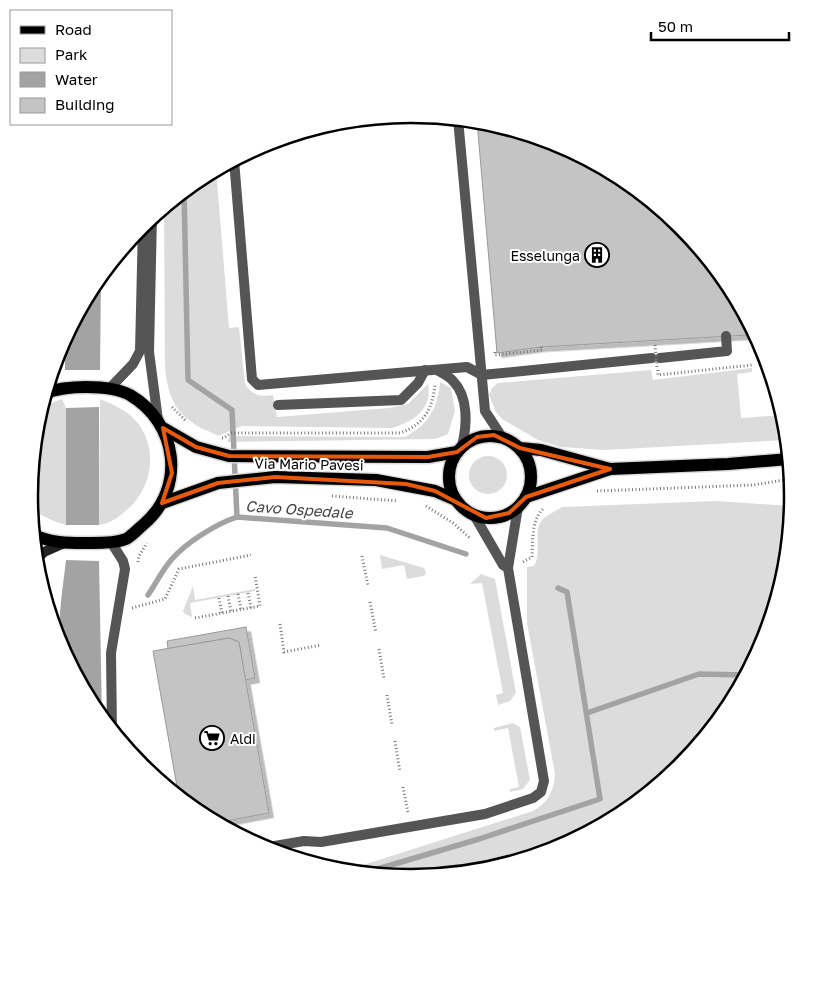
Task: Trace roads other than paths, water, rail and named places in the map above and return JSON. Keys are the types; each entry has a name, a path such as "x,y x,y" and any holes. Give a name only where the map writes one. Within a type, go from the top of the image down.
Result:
{"main road":[{"path":"40,538 62,544 105,543 126,539 152,518 170,488 172,473 171,456 160,424 145,405 129,394 105,388 53,388"},
{"name":"Via Mario Pavesi","path":"160,424 196,447 236,456 428,457 459,449"},
{"path":"610,469 522,502 498,517 474,515 456,500 450,489 448,476 451,464 459,449 477,438 502,437 520,448 541,450 610,469 782,460"},
{"path":"520,448 527,459 531,472 531,485 522,502"},
{"name":"Via Mario Pavesi","path":"162,503 197,488 233,480 275,478 376,480 435,491 456,500"},
{"path":"42,554 62,544"}],"street":[{"path":"459,126 485,411 502,437"},
{"path":"235,167 252,379 258,385 467,367 482,375 656,361 727,351 726,336"},
{"path":"152,228 149,352 160,424"},
{"path":"105,388 133,364 140,351 142,238"},
{"path":"278,405 401,400 418,383 425,370"},
{"path":"437,370 453,381 463,401 466,430 459,449"},
{"path":"280,845 304,841 321,842 485,814 533,798 540,792 544,781 508,568 522,502"},
{"path":"474,515 503,565 508,568"},
{"path":"105,543 123,561 125,569 111,653 112,719"}],"water":[{"path":"101,288 100,370 65,370 66,353 87,309"},
{"path":"99,407 99,525 66,525 66,408"},
{"path":"66,560 99,561 102,705 76,661 60,624"}],"waterway":[{"name":"Cavo Ospedale","path":"184,199 188,380 232,410 237,517"},
{"name":"Cavo Ospedale","path":"148,595 166,567 178,553 202,534 237,517 387,528 466,554"},
{"name":"Cavo Ospedale","path":"382,868 479,839 600,799 567,592 558,588"},
{"path":"587,713 699,674 738,675"}],"place":[{"name":"Esselunga","path":"597,255"},
{"name":"Aldi","path":"212,738"}]}
